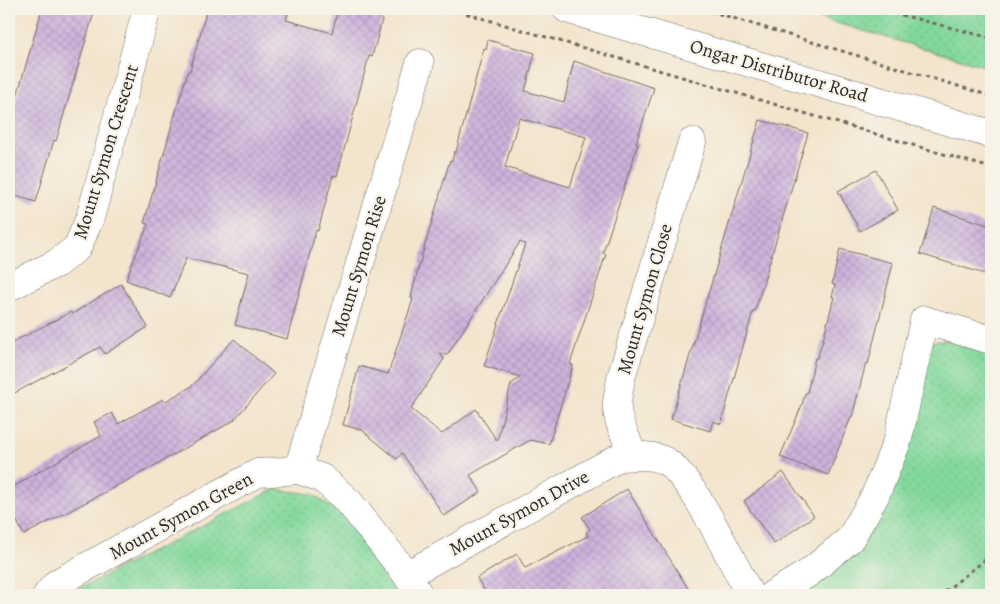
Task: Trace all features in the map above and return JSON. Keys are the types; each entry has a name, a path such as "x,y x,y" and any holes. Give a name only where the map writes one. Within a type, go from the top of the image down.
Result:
{"street":[{"name":"Mount Symon Crescent","path":"9,287 57,263 76,248 90,218 147,9"},
{"name":"Ongar Distributor Road","path":"567,9 991,134"},
{"name":"Mount Symon Rise","path":"298,470 420,63"},
{"name":"Mount Symon Close","path":"633,456 626,434 620,424 616,404 621,378 692,142"},
{"path":"772,595 810,572 850,539 875,496 898,439 924,320 991,340"},
{"name":"Mount Symon Drive","path":"413,585 620,457 633,456"},
{"path":"633,456 652,456 666,462 680,474 709,519 750,595"},
{"name":"Mount Symon Green","path":"47,595 57,583 258,473 298,470 322,478 350,502 413,585"}],"path":[{"path":"451,9 991,168"},
{"path":"703,9 991,96"},
{"path":"878,9 991,38"},
{"path":"938,595 991,555"}],"green space":[{"path":"788,9 991,9 991,68"},
{"path":"954,339 991,348 991,595 797,595 819,577 859,554 894,488 908,440 929,342"},
{"path":"275,489 312,494 351,519 403,595 67,595"}],"building":[{"path":"42,9 95,9 36,202 9,194 9,124"},
{"path":"207,9 290,9 286,20 332,33 338,9 385,9 372,57 369,56 337,176 333,175 318,231 316,230 287,339 235,325 249,273 186,258 170,298 126,280 148,224 144,223"},
{"path":"488,40 535,53 525,91 564,102 574,61 654,88 603,253 606,254 570,364 573,365 549,444 530,440 470,475 481,492 444,516 402,453 397,459 362,430 343,425 359,366 388,374 413,299 411,298 418,269 450,160 452,161 454,152 456,152 484,48 486,49","holes":["519,118 586,137 570,187 505,167","520,242 525,244 484,366 521,377 511,384 497,441 476,409 442,434 411,409 444,359 440,353 447,355"]},
{"path":"760,120 808,133 755,311 753,311 721,424 713,421 710,431 671,419"},
{"path":"876,170 898,210 860,231 838,191"},
{"path":"934,208 991,226 991,276 920,254"},
{"path":"840,249 893,263 868,364 866,363 852,417 828,475 780,457 802,405 805,393 807,393 815,358 817,358 823,340 834,297 832,297 835,285 832,284"},
{"path":"121,284 148,327 105,354 100,347 9,396 9,344 71,312 72,314"},
{"path":"234,339 274,374 233,421 143,472 24,535 9,506 9,489 101,436 94,422 112,413 118,424 163,399 164,402 192,386"},
{"path":"783,472 814,516 774,544 744,501"},
{"path":"627,489 692,595 487,595 477,578 517,554 525,568 588,536 586,532 590,529 582,517"}]}
